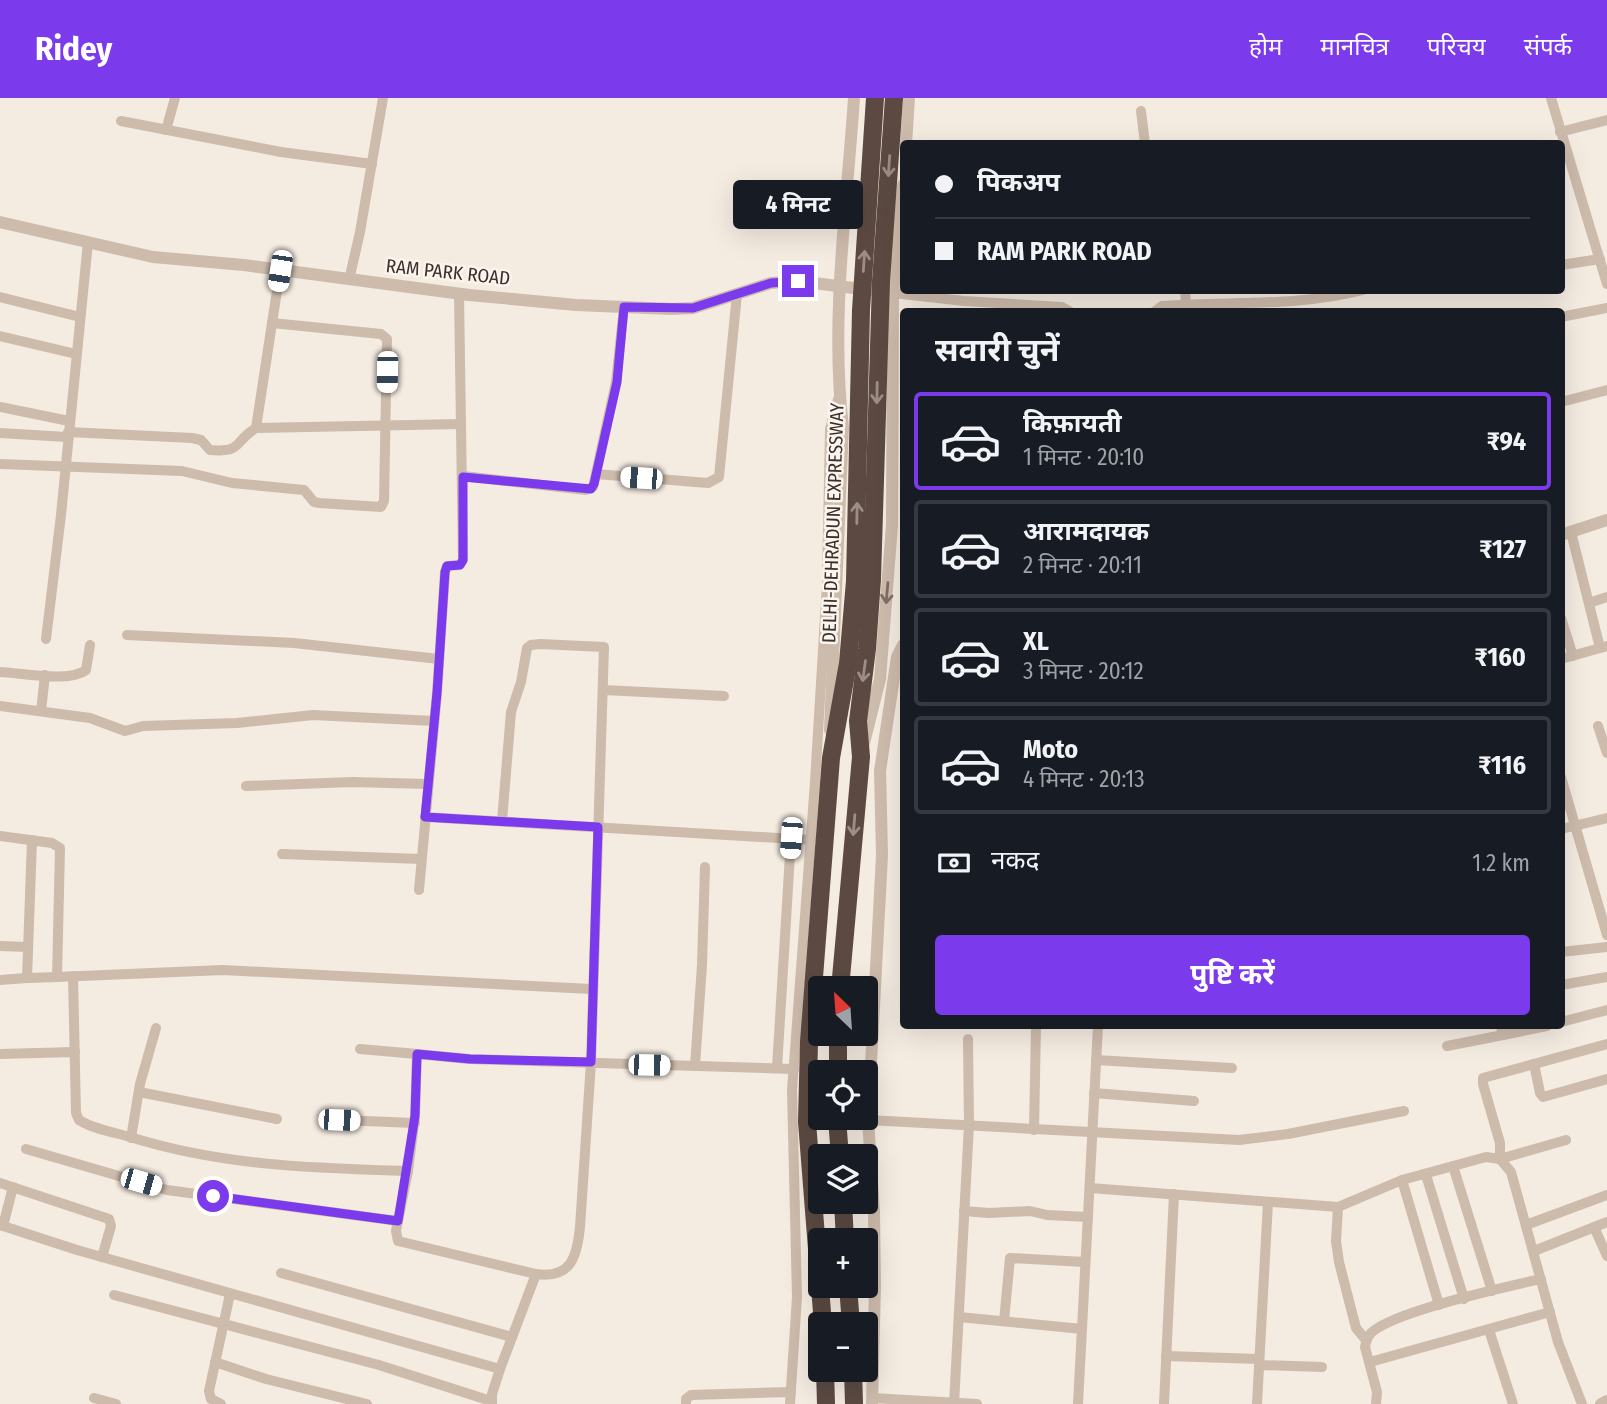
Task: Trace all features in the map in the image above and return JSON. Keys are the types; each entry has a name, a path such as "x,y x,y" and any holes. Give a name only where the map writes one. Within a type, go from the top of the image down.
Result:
{"highway":[{"name":"DELHI-DEHRADUN EXPRESSWAY","path":"841,976 861,757 858,721 867,649 861,310 875,98"},
{"name":"DELHI-DEHRADUN EXPRESSWAY","path":"822,1312 807,1122 809,1042 831,758 864,580 894,98"},
{"path":"825,1382 826,1404"},
{"path":"853,1382 854,1404"}],"street":[{"path":"166,130 175,98"},
{"path":"349,280 383,98"},
{"path":"831,758 830,706 838,588 843,427 839,395 840,285 854,98"},
{"path":"906,140 909,98"},
{"path":"1551,98 1563,140"},
{"path":"1141,111 1145,140"},
{"path":"1560,132 1607,120"},
{"path":"121,121 281,152 372,164"},
{"path":"1565,148 1607,284"},
{"path":"861,757 880,679 892,525 893,293 900,217"},
{"name":"RAM PARK ROAD","path":"0,222 153,257 459,294 576,305 693,308 771,283 798,281 893,293"},
{"path":"46,639 88,242"},
{"path":"1565,264 1600,259"},
{"path":"256,428 280,271"},
{"path":"893,293 900,294"},
{"path":"419,890 446,568 460,565 463,560 459,294"},
{"path":"596,474 708,483 719,477 737,294"},
{"path":"905,294 1064,308"},
{"path":"1185,294 1186,304"},
{"path":"1159,308 1347,294"},
{"path":"0,298 80,317"},
{"path":"463,477 586,490 593,487 617,382 624,307"},
{"path":"1565,316 1607,308"},
{"path":"0,464 182,471 232,483 304,490 314,502 319,503 378,508 384,501 388,345 385,336 272,323"},
{"path":"0,336 76,354"},
{"path":"1565,401 1607,390"},
{"path":"790,1404 797,1297 794,1069 827,584 830,429 839,395"},
{"path":"0,407 69,421"},
{"path":"0,433 192,438 201,440 210,450 221,451 237,447 248,433 256,428 461,424"},
{"path":"892,444 900,461"},
{"path":"1565,658 1604,647 1566,533 1607,520"},
{"path":"1589,603 1607,597"},
{"path":"1565,631 1573,656"},
{"path":"127,635 294,643 439,659"},
{"path":"417,1054 415,1123 396,1236 401,1242 536,1274 550,1275 565,1270 579,1241 591,1062 604,647 540,644 527,648 521,682 511,712 502,821"},
{"path":"0,672 64,677 82,673 86,670 90,645"},
{"path":"871,1060 882,855 880,771 900,651"},
{"path":"41,711 45,675"},
{"path":"604,690 724,696"},
{"path":"0,706 90,718 125,732 143,726 237,723 313,715 434,721"},
{"path":"1598,726 1607,753"},
{"path":"246,786 352,782 428,784"},
{"path":"1565,790 1607,935"},
{"path":"425,817 811,840"},
{"path":"1565,828 1607,818"},
{"path":"0,836 52,843 60,848 57,977"},
{"path":"777,1068 791,838"},
{"path":"27,978 32,840"},
{"path":"282,854 421,859"},
{"path":"695,1066 705,867"},
{"path":"0,946 29,947"},
{"path":"1565,952 1607,947"},
{"path":"0,980 223,970 592,989"},
{"path":"73,976 76,1113 79,1120 174,1151 292,1167 408,1171"},
{"path":"1565,984 1607,977"},
{"path":"1565,1021 1607,1010"},
{"path":"131,1138 139,1092 156,1028"},
{"path":"1034,1130 1036,1029"},
{"path":"1078,1404 1098,1029"},
{"path":"1447,1046 1502,1030"},
{"path":"954,1403 969,1125 968,1039"},
{"path":"1582,1404 1565,1363 1511,1172 1500,1158 1500,1143 1482,1081 1485,1077 1607,1044"},
{"path":"360,1049 470,1059 794,1069"},
{"path":"0,1054 75,1052"},
{"path":"1096,1060 1232,1068"},
{"path":"1534,1064 1539,1093 1544,1097 1607,1079"},
{"path":"139,1092 277,1119"},
{"path":"1094,1093 1194,1101"},
{"path":"878,1120 1238,1140 1262,1138 1404,1111"},
{"path":"339,1120 415,1123"},
{"path":"869,1130 875,1286 872,1401 977,1404"},
{"path":"1090,1188 1338,1207 1402,1180 1486,1157 1500,1158 1566,1140"},
{"path":"26,1149 167,1189 398,1221"},
{"path":"1453,1166 1492,1291"},
{"path":"1426,1175 1464,1299"},
{"path":"1402,1180 1439,1305"},
{"path":"0,1183 109,1219 111,1226 102,1257"},
{"path":"13,1187 1,1226 230,1294 499,1368"},
{"path":"1164,1404 1174,1194"},
{"path":"1526,1225 1607,1195"},
{"path":"1257,1404 1268,1202"},
{"path":"1338,1207 1336,1241 1339,1262 1356,1328 1366,1340 1377,1392 1376,1404"},
{"path":"964,1211 1030,1211 1047,1215 1088,1217"},
{"path":"1534,1251 1607,1222"},
{"path":"1594,1227 1607,1256"},
{"path":"1004,1321 1010,1258 1085,1262"},
{"path":"281,1273 512,1337"},
{"path":"114,1295 379,1365 491,1403 499,1368 536,1274"},
{"path":"1366,1340 1369,1334 1382,1326 1439,1305 1541,1279"},
{"path":"221,1404 210,1402 209,1391 230,1294"},
{"path":"1370,1362 1550,1312"},
{"path":"959,1317 1082,1329"},
{"path":"1489,1330 1513,1404"},
{"path":"1167,1356 1322,1367"},
{"path":"215,1362 258,1377 367,1404"},
{"path":"686,1404 686,1399 691,1395 791,1392"},
{"path":"94,1398 116,1404"},
{"path":"1601,1404 1607,1401"}],"route":[{"path":"213,1196 398,1221 415,1116 417,1054 470,1059 591,1062 598,827 425,817 445,572 447,566 460,565 463,560 463,477 591,489 617,382 624,307 693,308 771,283 798,281"}]}
